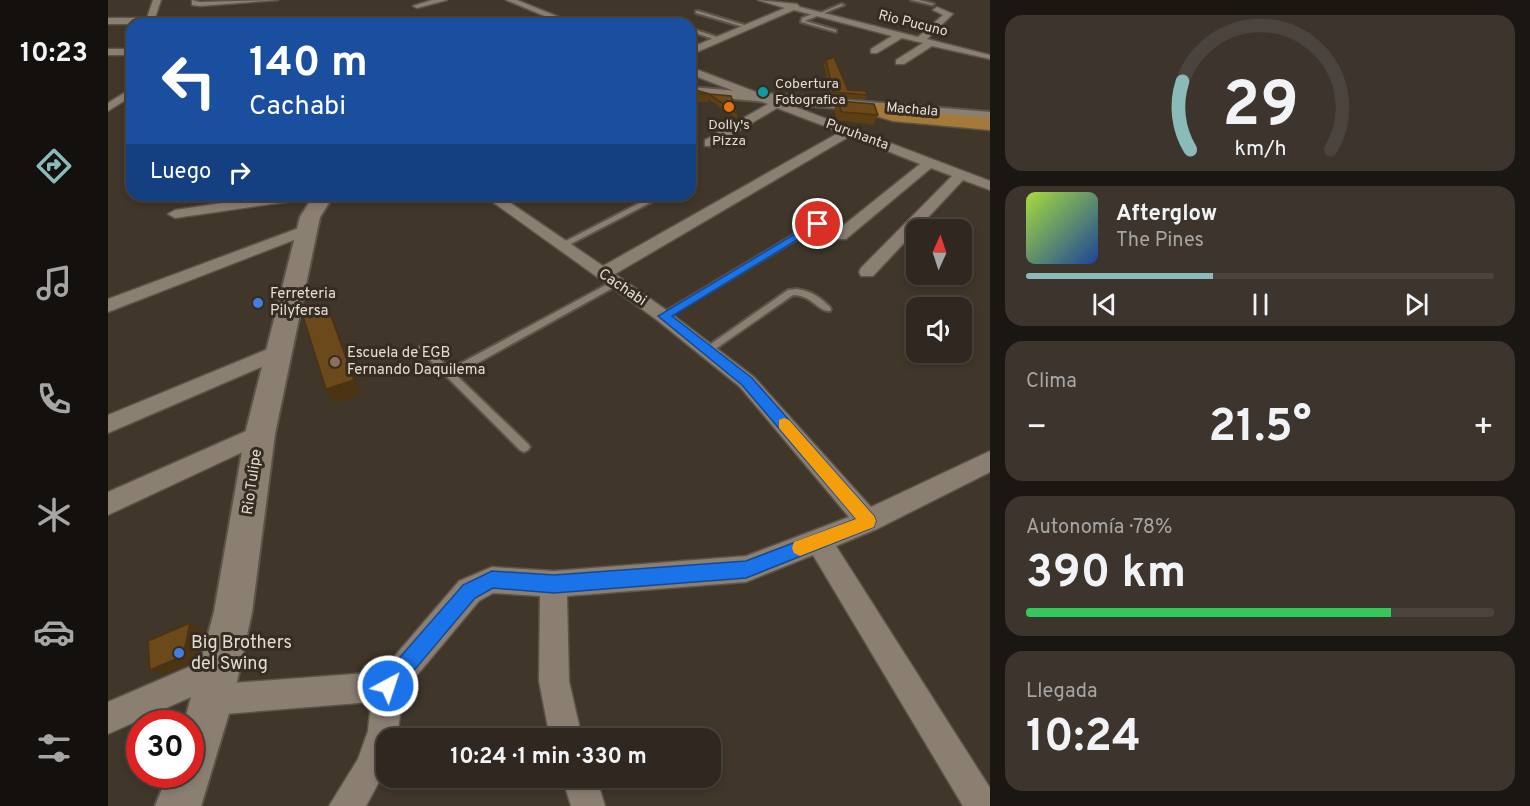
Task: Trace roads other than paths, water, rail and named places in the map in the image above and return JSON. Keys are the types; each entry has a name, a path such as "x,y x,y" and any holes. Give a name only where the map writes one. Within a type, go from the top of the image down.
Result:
{"main road":[{"name":"Machala","path":"696,91 755,95 881,110"},
{"name":"Machala","path":"696,96 955,114"},
{"path":"881,110 990,119"},
{"path":"955,114 990,119"},
{"name":"Rio Tulipe","path":"204,727 233,612 260,434 280,351 321,204"},
{"name":"Rio Tulipe","path":"178,806 185,788"}],"street":[{"path":"150,18 157,0"},
{"path":"196,0 195,3 200,4 274,0"},
{"path":"417,6 443,0"},
{"path":"510,0 556,18"},
{"name":"Rio Pucuno","path":"762,0 988,57"},
{"path":"696,50 809,0"},
{"path":"900,62 926,41 949,14 935,7"},
{"path":"108,21 126,21"},
{"path":"874,51 900,35"},
{"path":"108,52 126,52"},
{"path":"108,63 126,62"},
{"name":"Puruhanta","path":"696,72 990,186"},
{"path":"108,108 126,95"},
{"path":"709,143 770,109 775,103"},
{"path":"608,278 849,132"},
{"path":"840,236 930,162"},
{"path":"867,272 962,175"},
{"path":"175,214 264,201"},
{"name":"Cachabi","path":"498,201 663,316 747,382 868,521"},
{"path":"108,306 321,204"},
{"path":"108,424 280,351"},
{"path":"108,504 260,434"},
{"path":"346,806 370,769 384,731 388,686 469,591 492,580 554,584 746,569 868,521 990,461"},
{"path":"818,540 982,806"},
{"path":"554,584 551,636 556,709 563,728"},
{"path":"108,718 219,669"},
{"path":"212,700 388,686"},
{"path":"582,788 588,806"}],"lane":[{"path":"913,0 935,7"},
{"path":"834,31 803,22 804,19 842,5"},
{"path":"697,12 749,27"},
{"path":"696,31 721,40"},
{"path":"560,246 649,201"},
{"path":"663,316 818,224"},
{"path":"449,374 608,278"},
{"path":"708,350 791,292 802,291 814,296 827,309"},
{"path":"423,348 524,447"}],"place":[{"name":"Cobertura Fotografica","path":"763,92"},
{"name":"Dolly's Pizza","path":"729,107"},
{"name":"Ferreteria Pilyfersa","path":"258,303"},
{"name":"Escuela de EGB Fernando Daquilema","path":"335,362"},
{"name":"Big Brothers del Swing","path":"179,653"}]}
